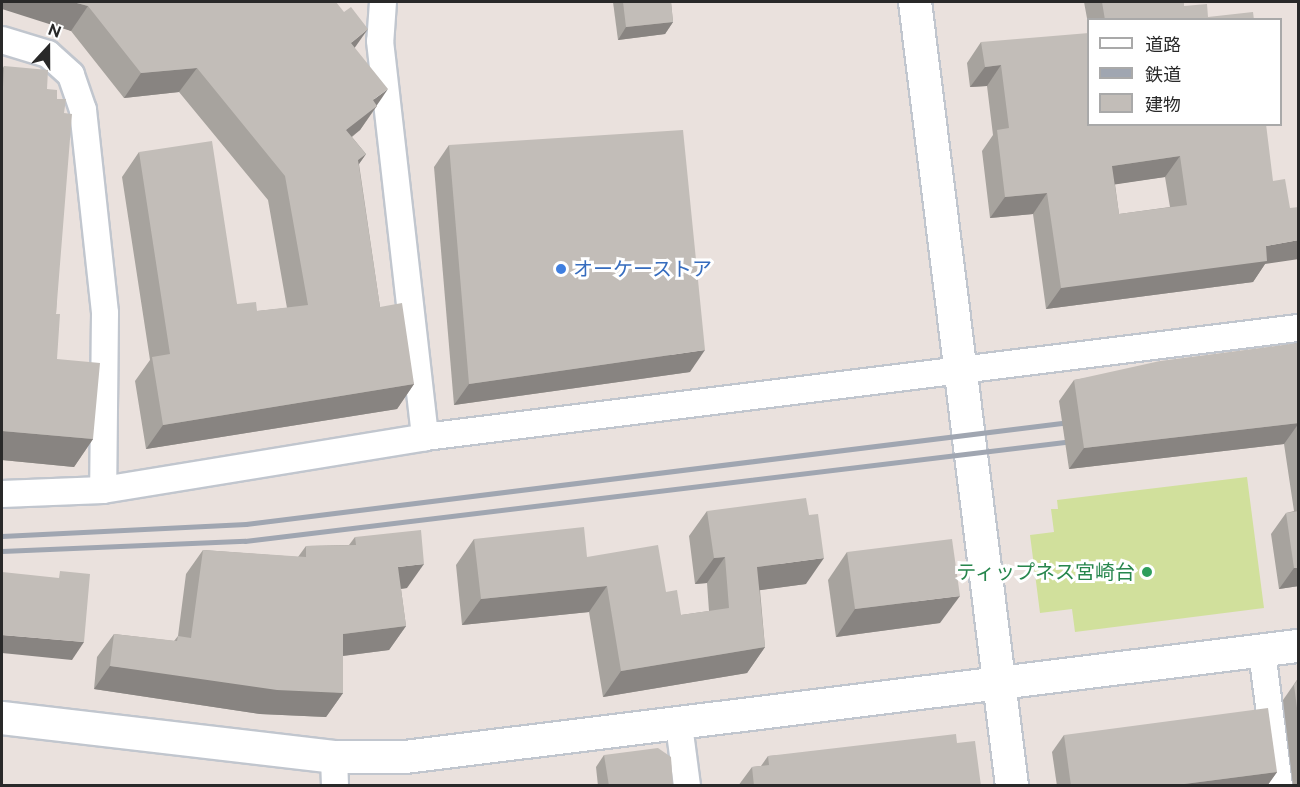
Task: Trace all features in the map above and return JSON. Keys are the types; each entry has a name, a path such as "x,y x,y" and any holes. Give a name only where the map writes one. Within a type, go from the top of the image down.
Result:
{"street":[{"path":"383,2 380,41 425,437"},
{"path":"915,2 1012,786"},
{"path":"2,40 48,54 71,75 83,110 105,313 103,490"},
{"path":"2,494 103,490 425,437 959,366 1299,328"},
{"path":"2,718 335,771 405,757 679,725 1299,646"},
{"path":"1263,651 1279,786"},
{"path":"679,725 687,786"}],"green space":[{"name":"ティップネス宮崎台","path":"1247,477 1264,608 1075,632 1072,609 1040,613 1030,535 1054,532 1051,509 1058,509 1057,500"}],"building":[{"path":"73,2 336,2 344,12 351,7 368,29 351,43 388,89 373,100 377,106 346,130 366,154 358,160 380,307 402,303 414,384 163,425 152,357 170,354 139,152 212,141 237,304 256,302 257,311 308,305 285,176 197,68 141,73 88,6"},
{"path":"623,2 671,2 673,22 626,27"},
{"path":"1102,2 1184,2 1184,6 1207,4 1208,17 1253,12 1254,18 1105,18"},
{"path":"1087,33 1087,126 1266,126 1273,181 1285,179 1290,208 1299,207 1299,240 1266,246 1267,261 1061,288 1047,193 1005,197 997,130 1009,128 1001,65 985,67 981,42","holes":["1180,156 1187,205 1119,214 1112,166"]},
{"path":"4,66 48,70 47,89 57,90 57,99 66,99 64,113 72,114 56,314 60,314 57,359 100,363 93,439 2,431 2,87"},
{"name":"オーケーストア","path":"683,130 705,350 469,384 449,145"},
{"path":"1299,343 1299,423 1084,448 1074,380 1160,361"},
{"path":"806,498 809,515 818,514 824,558 757,567 765,647 621,671 607,586 481,599 474,539 584,527 587,557 658,545 666,592 677,590 681,615 729,608 725,557 714,558 707,511"},
{"path":"1299,511 1299,568 1294,568 1286,513"},
{"path":"421,530 424,564 398,567 406,626 343,634 343,693 277,690 110,666 114,634 177,641 178,636 191,638 203,550 306,557 306,546 356,545 355,537"},
{"path":"952,539 960,596 855,609 847,552"},
{"path":"60,571 90,574 84,642 2,635 2,572 59,578"},
{"path":"1299,677 1299,723 1294,685"},
{"path":"1268,708 1277,772 1169,786 1071,786 1064,735"},
{"path":"956,734 957,743 975,741 981,786 754,786 752,767 769,765 768,756"},
{"path":"658,748 671,757 673,786 609,786 604,755"}],"railway":[{"path":"2,536 246,524 1078,421"},
{"path":"2,551 245,541 1081,440"}],"place":[{"name":"オーケーストア","path":"561,269"},
{"name":"ティップネス宮崎台","path":"1147,572"}]}
